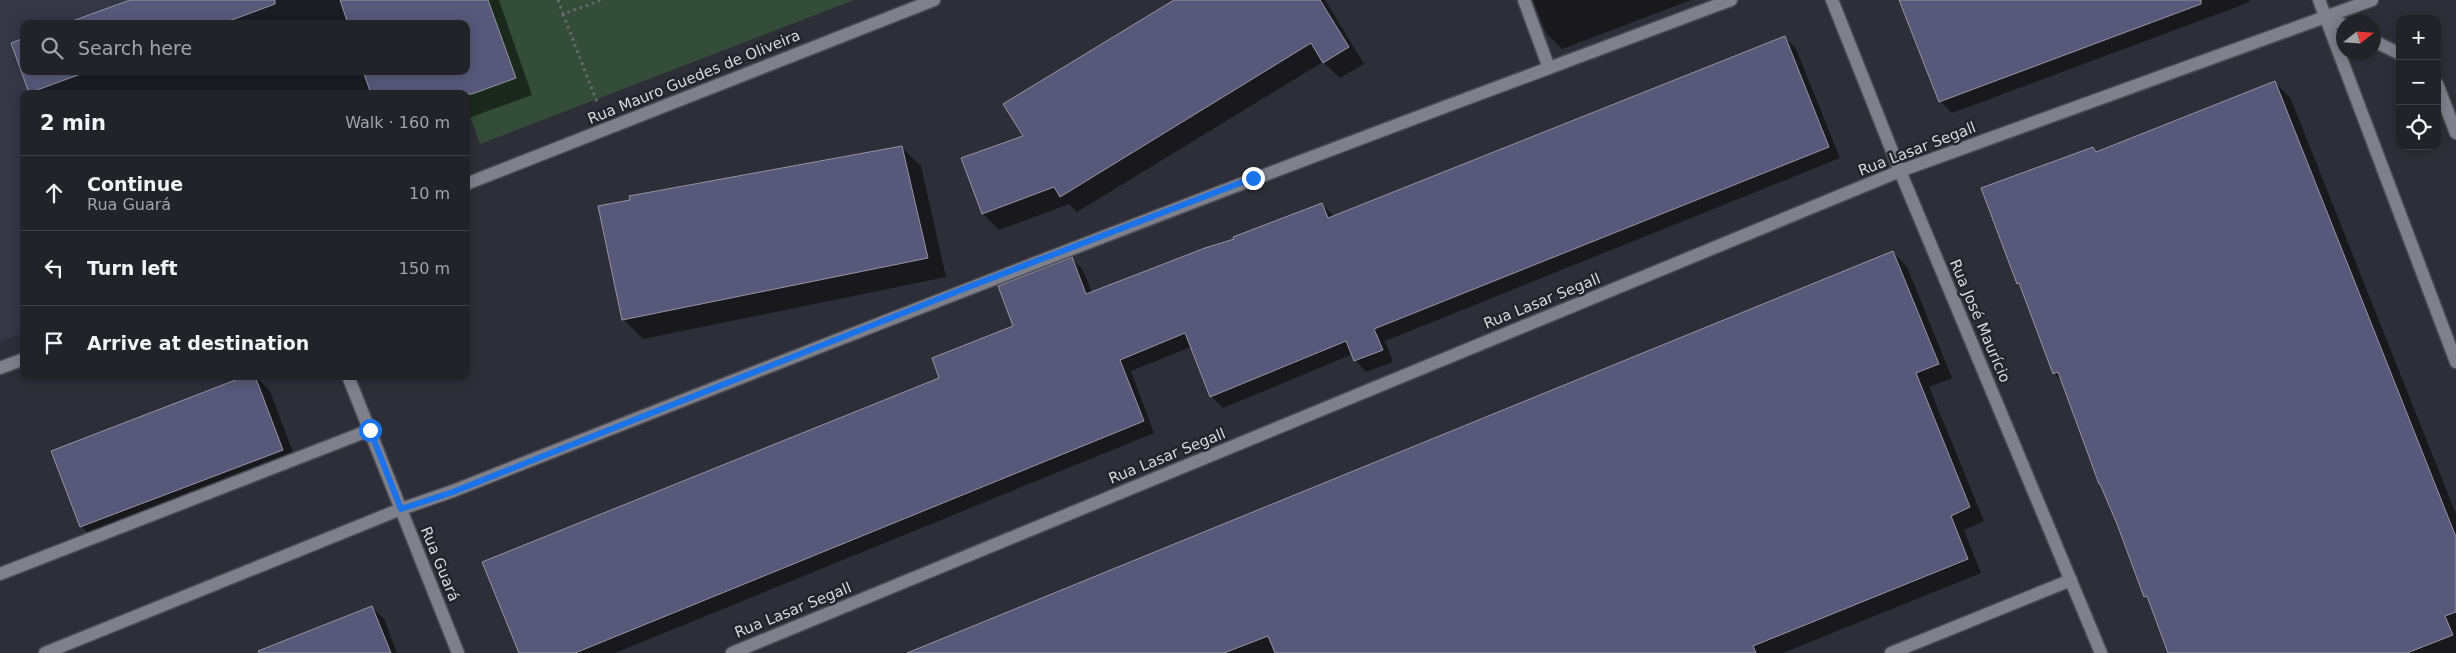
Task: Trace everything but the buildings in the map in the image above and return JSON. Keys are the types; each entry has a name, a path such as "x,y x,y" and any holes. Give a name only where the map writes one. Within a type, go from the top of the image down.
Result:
{"street":[{"name":"Rua Mauro Guedes de Oliveira","path":"470,182 934,0"},
{"path":"1524,0 1549,68"},
{"path":"45,653 401,509 453,492 1086,242 1731,0"},
{"name":"Rua José Maurício","path":"1832,0 1900,171 2102,653"},
{"path":"2319,0 2456,362"},
{"name":"Rua Lasar Segall","path":"732,653 1900,171 2372,0"},
{"path":"2325,16 2336,22"},
{"path":"2381,44 2396,52"},
{"path":"2441,94 2456,133"},
{"path":"0,368 20,360"},
{"name":"Rua Guará","path":"350,380 458,653"},
{"path":"0,574 370,430"},
{"path":"1891,653 2071,580"}],"path":[{"path":"558,0 598,104"},
{"path":"563,14 602,0"}],"shaded area":[{"path":"0,0 380,0 388,20 20,20 20,75 406,75 412,90 20,90 20,334 0,342"}],"green space":[{"path":"429,0 854,0 480,144 470,116 470,90 466,90 466,75 470,75 470,20 460,20"}],"route":[{"path":"370,430 401,509 453,492 966,288 1253,178"}]}
